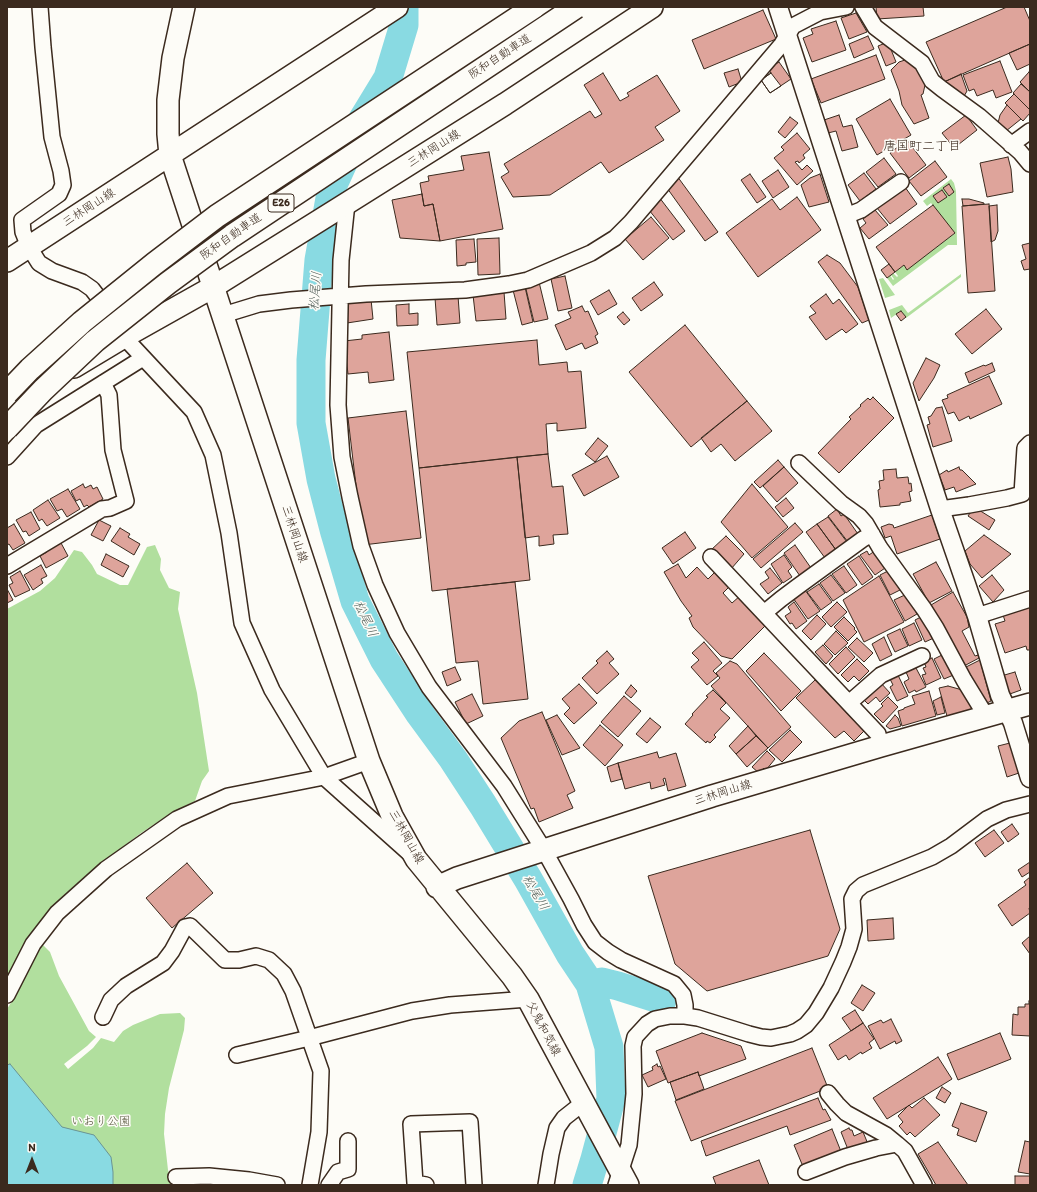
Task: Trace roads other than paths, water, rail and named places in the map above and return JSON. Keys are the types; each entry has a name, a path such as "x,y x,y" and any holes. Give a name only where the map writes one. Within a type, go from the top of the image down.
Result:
{"highway":[{"name":"阪和自動車道","path":"7,393 30,369 82,322 217,216 534,7"},
{"name":"阪和自動車道","path":"7,428 43,390 95,341 214,249 576,7"}],"main road":[{"name":"三林岡山線","path":"184,7 173,58 168,100 168,134 170,155 369,761 392,816 416,859 437,887 457,878 712,796 1030,704"},
{"name":"三林岡山線","path":"7,262 170,155 379,13 397,7"},
{"name":"三林岡山線","path":"7,408 124,337 213,287 505,104 652,7"},
{"name":"父鬼和気線","path":"437,887 512,976 528,999 620,1175"}],"street":[{"path":"40,7 52,138 61,171 63,185 59,194 22,220 23,232 29,247 39,263 52,271 82,282 92,289 108,310 124,337 194,412 213,455 229,533 242,622 272,690 324,777 416,859"},
{"path":"778,7 940,509 977,616 1000,695 1013,723 1030,778"},
{"path":"223,315 259,304 336,297 464,290 509,284 528,280 591,253 615,238 632,222 782,44 793,26 820,12 846,7"},
{"path":"863,7 875,27 922,63 932,81 979,116 1020,152 1030,164"},
{"path":"1011,145 1030,131"},
{"path":"846,216 862,210 901,182"},
{"path":"344,205 341,260 336,297 338,405 342,457 361,546 375,585 397,633 429,687 504,786 595,942 621,960 674,984 683,994 686,1005 685,1016"},
{"path":"7,457 36,426 143,358"},
{"path":"7,566 35,557 102,509 110,508 126,501 113,450 109,395 103,383"},
{"path":"940,509 969,506 1026,496 1025,448 1030,442"},
{"path":"799,463 841,503 859,516 866,524 886,556 936,628 964,680 986,716"},
{"path":"764,614 797,587 872,534"},
{"path":"711,557 878,734 882,746"},
{"path":"977,616 1030,599"},
{"path":"849,703 881,675 922,656"},
{"path":"7,995 33,944 57,913 106,869 177,819 228,796 324,777 369,761"},
{"path":"620,1175 629,1144 634,1094 633,1046 635,1037 647,1024 655,1019 670,1016 685,1016 698,1018 721,1026 771,1038 797,1031 806,1025 816,1013 831,988 845,957 854,929 852,898 856,891 863,886 932,857 951,846 988,819 1006,810 1030,804"},
{"path":"103,1017 111,1000 126,986 163,963 172,951 184,927 190,926 225,960 238,960 256,956 269,960 284,974 293,991 321,1071 319,1132 311,1185"},
{"path":"236,1055 309,1038 412,1011 450,1005 528,999"},
{"path":"828,1093 846,1113 886,1136 905,1151 924,1185"},
{"path":"546,1185 557,1128 564,1118 586,1108"},
{"path":"426,1185 415,1183 411,1124 470,1122 474,1185"},
{"path":"329,1185 338,1172 348,1169 348,1141"},
{"path":"806,1172 845,1157 876,1148 897,1144"},
{"path":"176,1177 209,1176 233,1182 249,1180 277,1185"}],"water":[{"path":"10,1064 62,1127 94,1135 111,1157 113,1185 7,1185 7,1065"}],"waterway":[{"name":"松尾川","path":"404,7 404,25 388,78 363,119 332,187 319,260 311,360 311,423 321,479 355,601 384,659 483,805 528,879 570,954 590,984 609,1047 611,1099 587,1185"},
{"path":"590,984 602,982 662,1000"}],"district":[{"name":"唐国町二丁目","path":"922,147"}],"park label":[{"name":"いおり公園","path":"101,1122"}]}
